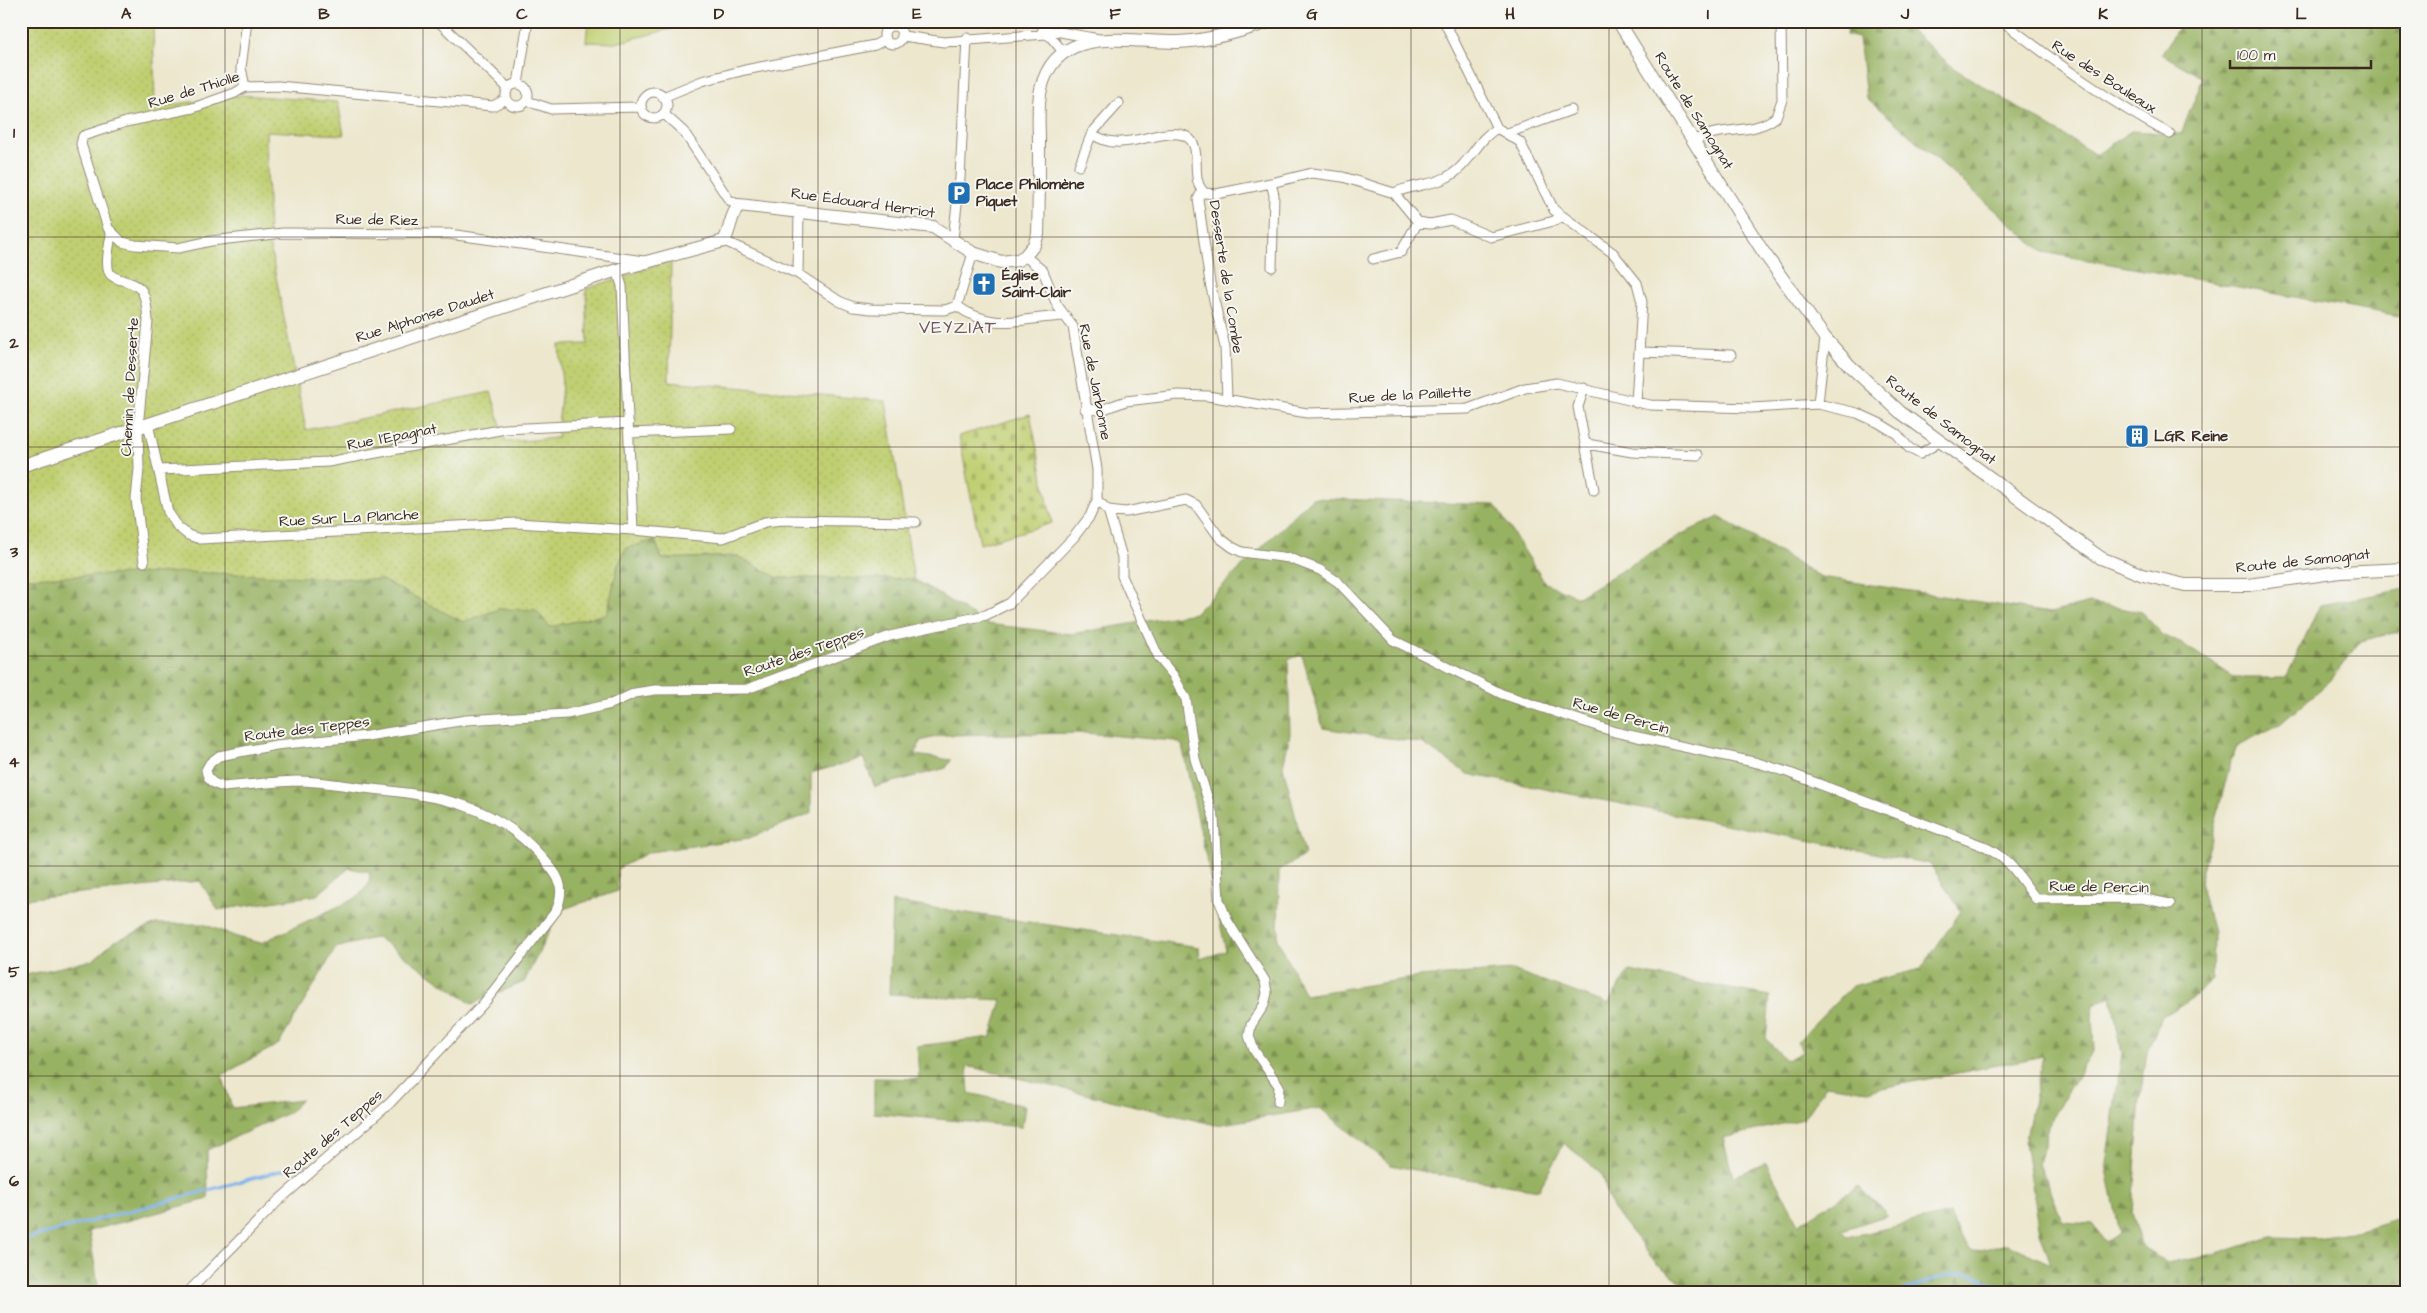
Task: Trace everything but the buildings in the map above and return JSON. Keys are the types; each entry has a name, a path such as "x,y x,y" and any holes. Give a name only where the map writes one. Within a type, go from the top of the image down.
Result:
{"street":[{"path":"245,87 241,68 247,21"},
{"path":"438,21 508,88"},
{"path":"518,84 528,21"},
{"path":"1025,256 1034,245 1038,234 1041,91 1048,71 1064,53 1081,44 1105,40 1194,40 1242,30 1271,21"},
{"path":"1444,21 1497,128 1520,142 1528,155 1549,203 1561,217 1600,242 1628,269 1637,283 1642,302 1636,403"},
{"name":"Route de Samognat","path":"1618,21 1780,277 1825,338 1881,396 1939,442 2101,558 2143,575 2185,585 2248,585 2340,572 2406,569"},
{"path":"1694,141 1714,132 1756,128 1776,117 1782,100 1780,21"},
{"name":"Rue des Bouleaux","path":"2002,21 2045,55 2124,109 2170,134"},
{"path":"886,39 885,30 891,24 897,26 902,31 903,36"},
{"path":"903,36 934,42 1055,31 1105,40"},
{"path":"1030,34 1050,36 1064,53"},
{"path":"886,39 894,44 898,43 903,36"},
{"path":"953,239 960,178 967,38"},
{"path":"663,97 710,79 875,46 886,39"},
{"path":"508,88 518,84"},
{"path":"518,84 527,90 527,101"},
{"name":"Rue de Thiolle","path":"111,233 105,223 81,144 82,136 126,122 193,108 235,93 245,87 278,86 418,101 493,106 506,99"},
{"path":"508,88 506,99 510,105 518,107 527,101"},
{"path":"656,93 663,97 667,104 664,114 652,118 645,114 641,107 643,99 648,94 656,93"},
{"path":"527,101 551,109 641,107"},
{"path":"1079,166 1092,133 1119,103"},
{"path":"1508,133 1570,110"},
{"path":"664,114 684,132 729,200 739,205 734,210 730,231 724,241 798,274 853,307 871,310 945,310 957,306"},
{"path":"1394,192 1407,187 1442,180 1454,173 1488,133 1497,128"},
{"name":"Desserte de la Combe","path":"1092,133 1102,140 1127,142 1179,134 1191,140 1196,149 1196,178 1202,191 1198,199 1210,283 1224,347 1227,399"},
{"path":"1202,191 1216,194 1271,183 1312,172 1343,177 1394,192 1418,222 1430,224 1451,220 1484,236 1491,237 1554,222 1561,217"},
{"path":"1271,183 1274,195 1272,267"},
{"name":"Rue Édouard Herriot","path":"739,205 933,227 973,253 1001,262 1010,262 1025,256"},
{"path":"798,274 799,211"},
{"path":"1373,259 1402,252 1418,222"},
{"name":"Rue de Riez","path":"111,233 122,242 164,249 219,240 283,233 449,234 646,261"},
{"name":"Chemin de Desserte","path":"111,233 108,263 110,274 141,289 147,306 143,426 136,499 144,562"},
{"name":"Rue Alphonse Daudet","path":"21,466 617,270 724,241"},
{"path":"957,306 973,253"},
{"name":"Rue de Jarbonne","path":"1025,256 1043,271 1056,304 1073,327 1085,409 1097,469 1097,500"},
{"path":"617,270 622,286 633,530"},
{"path":"957,306 970,315 990,322 1066,316"},
{"path":"1818,404 1825,338"},
{"path":"1640,352 1731,355"},
{"name":"Rue de la Paillette","path":"1085,409 1101,410 1126,401 1167,395 1193,395 1227,399 1307,413 1468,409 1536,384 1557,383 1584,388 1636,403 1751,408 1818,404 1857,413 1879,423 1897,434 1909,448 1920,454 1939,442"},
{"path":"1584,388 1578,407 1587,444 1594,490"},
{"name":"Rue l'Epagnat","path":"160,470 328,462 505,430 628,423"},
{"name":"Rue Sur La Planche","path":"143,426 160,470 168,512 178,527 188,535 200,539 516,523 723,538 765,522 782,520 916,522"},
{"path":"629,433 731,429"},
{"path":"1587,444 1632,452 1698,455"},
{"path":"1097,500 1108,510 1122,556 1122,576 1159,658 1173,675 1186,699 1195,759 1214,818 1219,900 1228,922 1265,981 1267,993 1264,1005 1251,1025 1249,1036 1254,1050 1279,1086 1278,1102"},
{"name":"Route des Teppes","path":"188,1292 278,1201 390,1103 484,1003 556,911 561,899 562,888 555,872 511,827 470,806 431,795 298,781 224,787 214,784 208,778 206,770 210,763 219,756 276,745 367,736 466,720 567,714 611,704 635,693 655,690 724,691 747,689 890,636 986,615 1010,604 1074,537 1090,516 1097,500"},
{"name":"Rue de Percin","path":"1108,510 1126,512 1186,500 1196,505 1220,538 1232,547 1242,552 1289,558 1320,570 1338,582 1393,640 1502,694 1615,732 1758,763 1787,772 1983,846 2000,855 2011,864 2036,899 2141,898 2170,904"}],"green space":[{"path":"21,21 153,21 155,107 242,95 338,102 344,135 266,131 269,241 306,430 491,392 506,442 557,438 562,385 559,345 588,344 586,289 671,260 669,381 886,401 914,579 778,578 737,556 662,559 655,540 618,565 607,614 550,627 536,610 499,609 463,623 382,580 21,578"},
{"path":"588,21 701,21 616,43 586,42"},
{"path":"1848,21 1900,21 1955,69 2096,155 2131,131 2181,134 2203,78 2162,54 2182,21 2406,21 2406,317 2043,252 1866,97 1859,38 1846,35"},
{"path":"1030,414 1052,523 980,544 959,436"},
{"path":"1312,498 1495,505 1545,583 1578,597 1682,534 1719,517 1821,577 2050,613 2090,603 2141,612 2163,635 2186,646 2235,678 2286,678 2320,605 2406,589 2406,630 2360,641 2331,680 2280,724 2237,746 2231,760 2200,882 2213,933 2212,979 2192,999 2162,1016 2147,1052 2140,1098 2132,1213 2142,1244 2166,1264 2214,1255 2271,1237 2317,1238 2350,1233 2406,1216 2406,1292 1695,1292 1656,1263 1612,1208 1601,1174 1564,1143 1539,1190 1435,1174 1391,1165 1320,1108 1216,1125 967,1066 969,1093 1025,1106 1022,1127 874,1113 874,1078 919,1079 917,1046 991,1037 1002,1000 889,994 892,902 1199,947 1200,959 1226,951 1182,745 1176,741 1085,733 944,735 920,741 915,755 951,760 946,768 875,787 863,758 811,773 811,813 749,838 649,852 617,869 618,891 560,910 524,982 472,1004 377,937 336,948 279,1044 222,1075 232,1108 302,1100 288,1113 207,1150 208,1199 89,1231 98,1285 72,1292 21,1292 21,976 93,960 115,941 156,924 203,924 237,937 261,943 358,897 369,884 370,872 349,868 317,895 218,910 200,881 21,899 21,578 186,572 382,580 463,622 499,609 536,610 550,627 607,614 618,565 626,548 655,540 662,559 737,556 778,578 914,579 987,624 1071,634 1195,613","holes":["1302,655 1323,728 1422,743 1468,774 1930,864 1961,911 1921,969 1852,986 1797,1042 1803,1052 1786,1060 1766,1039 1770,996 1629,971 1608,1004 1512,970 1419,977 1305,995 1278,940 1279,870 1305,855 1283,766 1290,734 1288,659","2111,996 2122,1053 2106,1164 2120,1233 2106,1242 2092,1224 2063,1222 2039,1164 2051,1119 2094,1050 2092,1016 2094,1005","2043,1056 2025,1143 2040,1232 2051,1264 2007,1244 1972,1252 1959,1235 1950,1214 1848,1237 1842,1230 1888,1215 1859,1186 1799,1224 1766,1163 1733,1177 1723,1138 1803,1119 1826,1085 1867,1091"]}],"waterway":[{"path":"21,1240 306,1164"},
{"path":"1903,1292 1934,1279 1963,1273 1998,1285 2007,1292"}],"place":[{"name":"Place Philomène Piquet","path":"959,193"},
{"name":"Église Saint-Clair","path":"984,284"},
{"name":"LGR Reine","path":"2137,436"}],"district":[{"name":"VEYZIAT","path":"958,327"}]}
